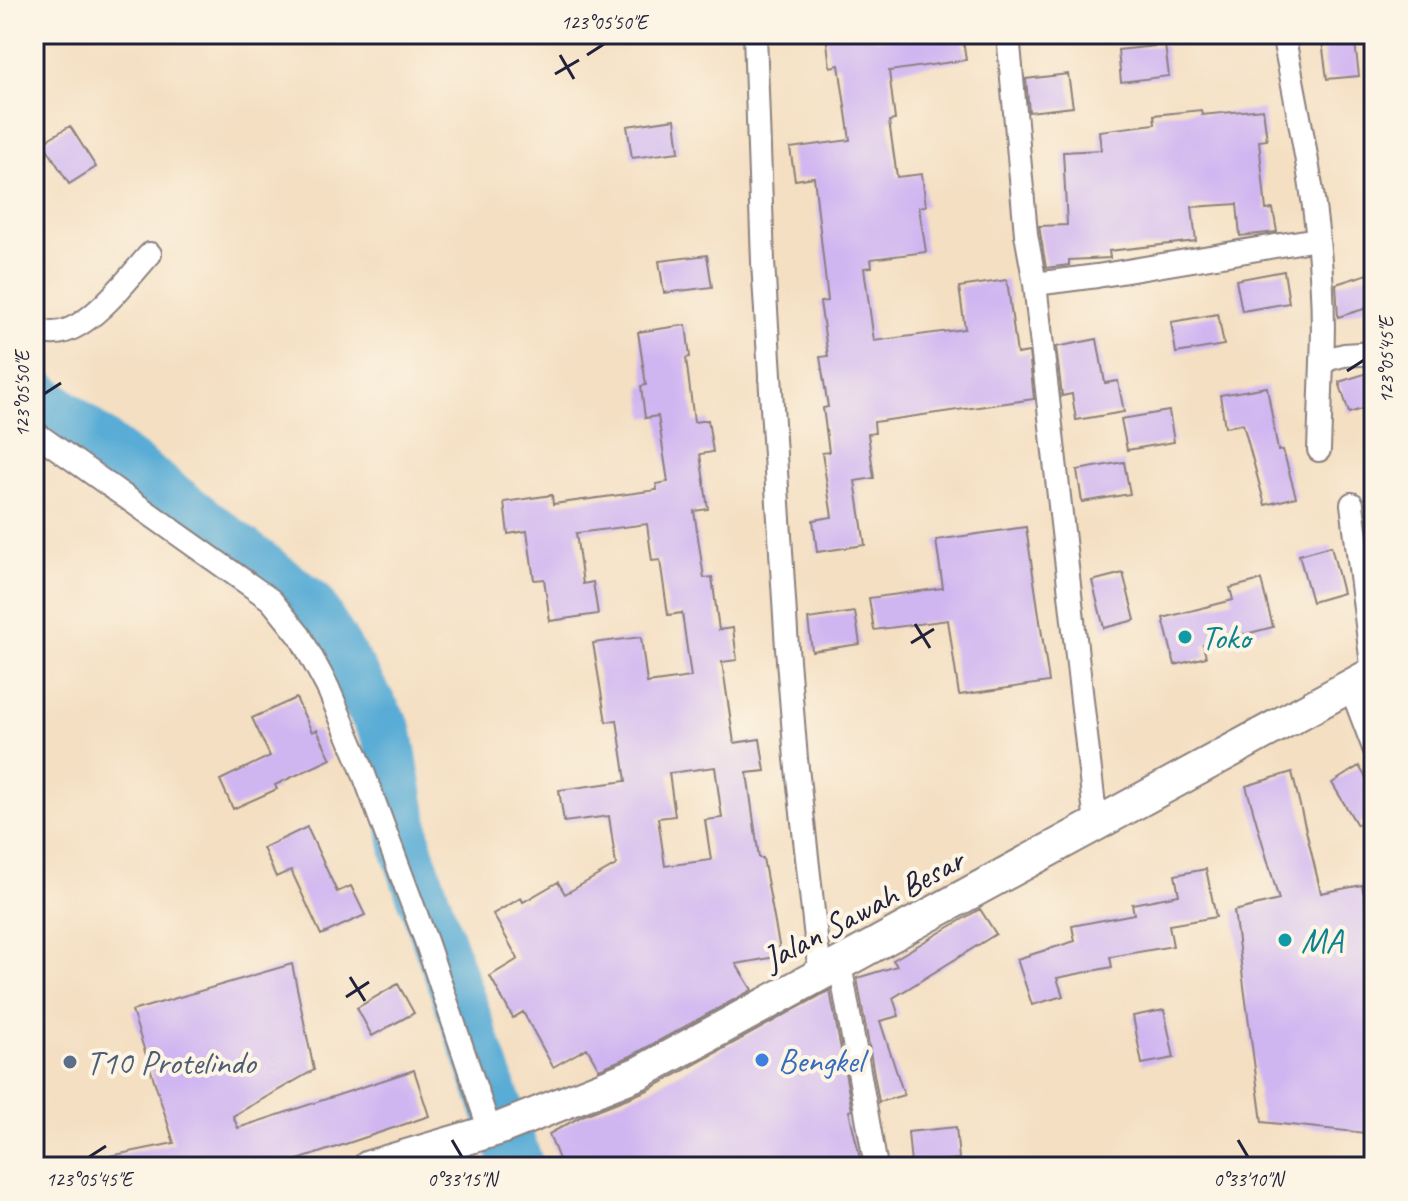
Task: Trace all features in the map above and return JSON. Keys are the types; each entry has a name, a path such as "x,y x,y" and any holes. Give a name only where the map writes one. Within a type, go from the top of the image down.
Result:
{"main road":[{"name":"Jalan Sawah Besar","path":"369,1167 494,1130 639,1073 1366,677"}],"street":[{"path":"755,34 763,262 796,759 830,969 876,1167"},
{"path":"1008,34 1026,234 1035,284 1096,824"},
{"path":"1283,34 1317,239 1323,337 1319,450"},
{"path":"1035,284 1317,239"},
{"path":"34,327 43,333 61,334 80,326 150,254"},
{"path":"1322,361 1344,355 1374,353"},
{"path":"34,432 271,600 300,636 328,688 359,761 494,1130"},
{"path":"1352,504 1374,748"}],"building":[{"path":"826,34 874,34 875,40 921,34 962,34 966,60 889,71 895,120 889,121 897,177 922,174 926,206 919,207 926,252 871,259 872,267 864,268 874,341 965,329 959,287 1007,280 1017,354 1029,352 1034,399 874,422 875,433 868,434 874,478 855,481 865,545 817,552 813,520 832,517 822,453 829,452 823,408 828,407 820,357 828,356 820,302 828,301 814,177 795,180 790,148 850,140 839,65 830,67"},
{"path":"1321,34 1354,34 1359,76 1327,79"},
{"path":"1165,45 1169,76 1121,82 1118,50"},
{"path":"1068,74 1073,107 1029,112 1026,79"},
{"path":"1263,109 1267,140 1259,141 1266,210 1273,209 1277,232 1240,236 1237,204 1192,207 1196,241 1109,251 1110,258 1069,260 1069,265 1046,268 1039,226 1067,225 1063,152 1101,150 1099,131 1155,124 1154,115 1201,110 1202,115"},
{"path":"675,119 679,152 632,158 627,126"},
{"path":"70,126 96,167 69,184 43,142"},
{"path":"707,255 712,287 664,293 659,261"},
{"path":"1284,271 1289,303 1242,311 1236,280"},
{"path":"1374,272 1374,306 1338,317 1336,284"},
{"path":"1218,314 1224,345 1176,353 1171,322"},
{"path":"686,325 690,357 686,358 694,422 708,420 713,452 700,454 708,509 694,511 704,578 712,577 719,630 733,628 737,660 722,662 734,743 760,739 765,771 747,773 759,858 763,858 781,956 736,964 752,990 631,1056 599,1069 587,1048 553,1067 523,1012 513,1018 490,976 518,959 493,914 521,898 523,902 558,882 565,894 616,865 609,816 564,822 559,790 626,781 617,720 606,722 593,643 641,637 647,683 691,677 682,613 668,615 660,560 652,561 647,524 576,533 583,584 593,582 598,614 550,621 544,579 534,580 527,531 508,534 504,502 552,495 553,504 657,490 656,484 668,482 658,416 645,418 641,386 646,385 638,332","holes":["715,767 722,818 705,820 711,860 665,866 658,818 675,816 669,773"]},
{"path":"1097,339 1105,383 1118,381 1124,412 1076,420 1072,394 1062,396 1056,347"},
{"path":"1374,371 1374,405 1349,413 1339,382"},
{"path":"1267,387 1278,451 1283,450 1296,497 1265,505 1243,424 1225,427 1220,395"},
{"path":"1169,411 1174,442 1127,450 1121,419"},
{"path":"1124,462 1130,494 1082,502 1077,470"},
{"path":"1026,527 1049,682 959,695 948,620 874,630 869,598 943,588 936,540"},
{"path":"1331,546 1343,593 1312,602 1299,555"},
{"path":"1123,573 1135,620 1104,628 1092,581"},
{"path":"1261,580 1273,627 1203,645 1206,657 1175,665 1163,618 1233,600 1230,588"},
{"path":"855,612 860,644 812,651 808,619"},
{"path":"296,698 312,732 317,730 331,759 233,809 220,780 270,756 252,718"},
{"path":"1359,766 1374,791 1374,814 1357,825 1332,783"},
{"name":"MA","path":"1292,772 1321,893 1362,885 1374,945 1374,1134 1262,1122 1234,911 1279,900 1246,786"},
{"path":"307,827 337,892 351,886 365,915 321,935 291,870 276,877 263,848"},
{"path":"1206,869 1216,917 1169,925 1173,946 1110,957 1112,967 1057,978 1063,996 1032,1005 1017,959 1075,941 1072,926 1134,914 1132,904 1179,895 1175,875"},
{"path":"980,909 996,934 893,998 899,1016 880,1021 904,1095 879,1102 857,978 897,966 893,960"},
{"path":"292,964 314,1070 233,1116 238,1128 414,1070 429,1116 277,1167 111,1167 110,1156 174,1143 132,1011"},
{"path":"398,984 414,1013 372,1036 357,1008"},
{"name":"Bengkel","path":"830,990 852,1110 849,1111 862,1167 562,1167 549,1134 582,1116 648,1090"},
{"path":"1164,1010 1174,1058 1142,1064 1133,1016"},
{"path":"956,1127 959,1159 911,1164 908,1132"}],"waterway":[{"path":"34,393 309,604 387,733 407,851 518,1167"}],"place":[{"name":"Toko","path":"1185,637"},
{"name":"MA","path":"1285,940"},
{"name":"Bengkel","path":"762,1060"},
{"name":"T10 Protelindo","path":"70,1062"}]}
